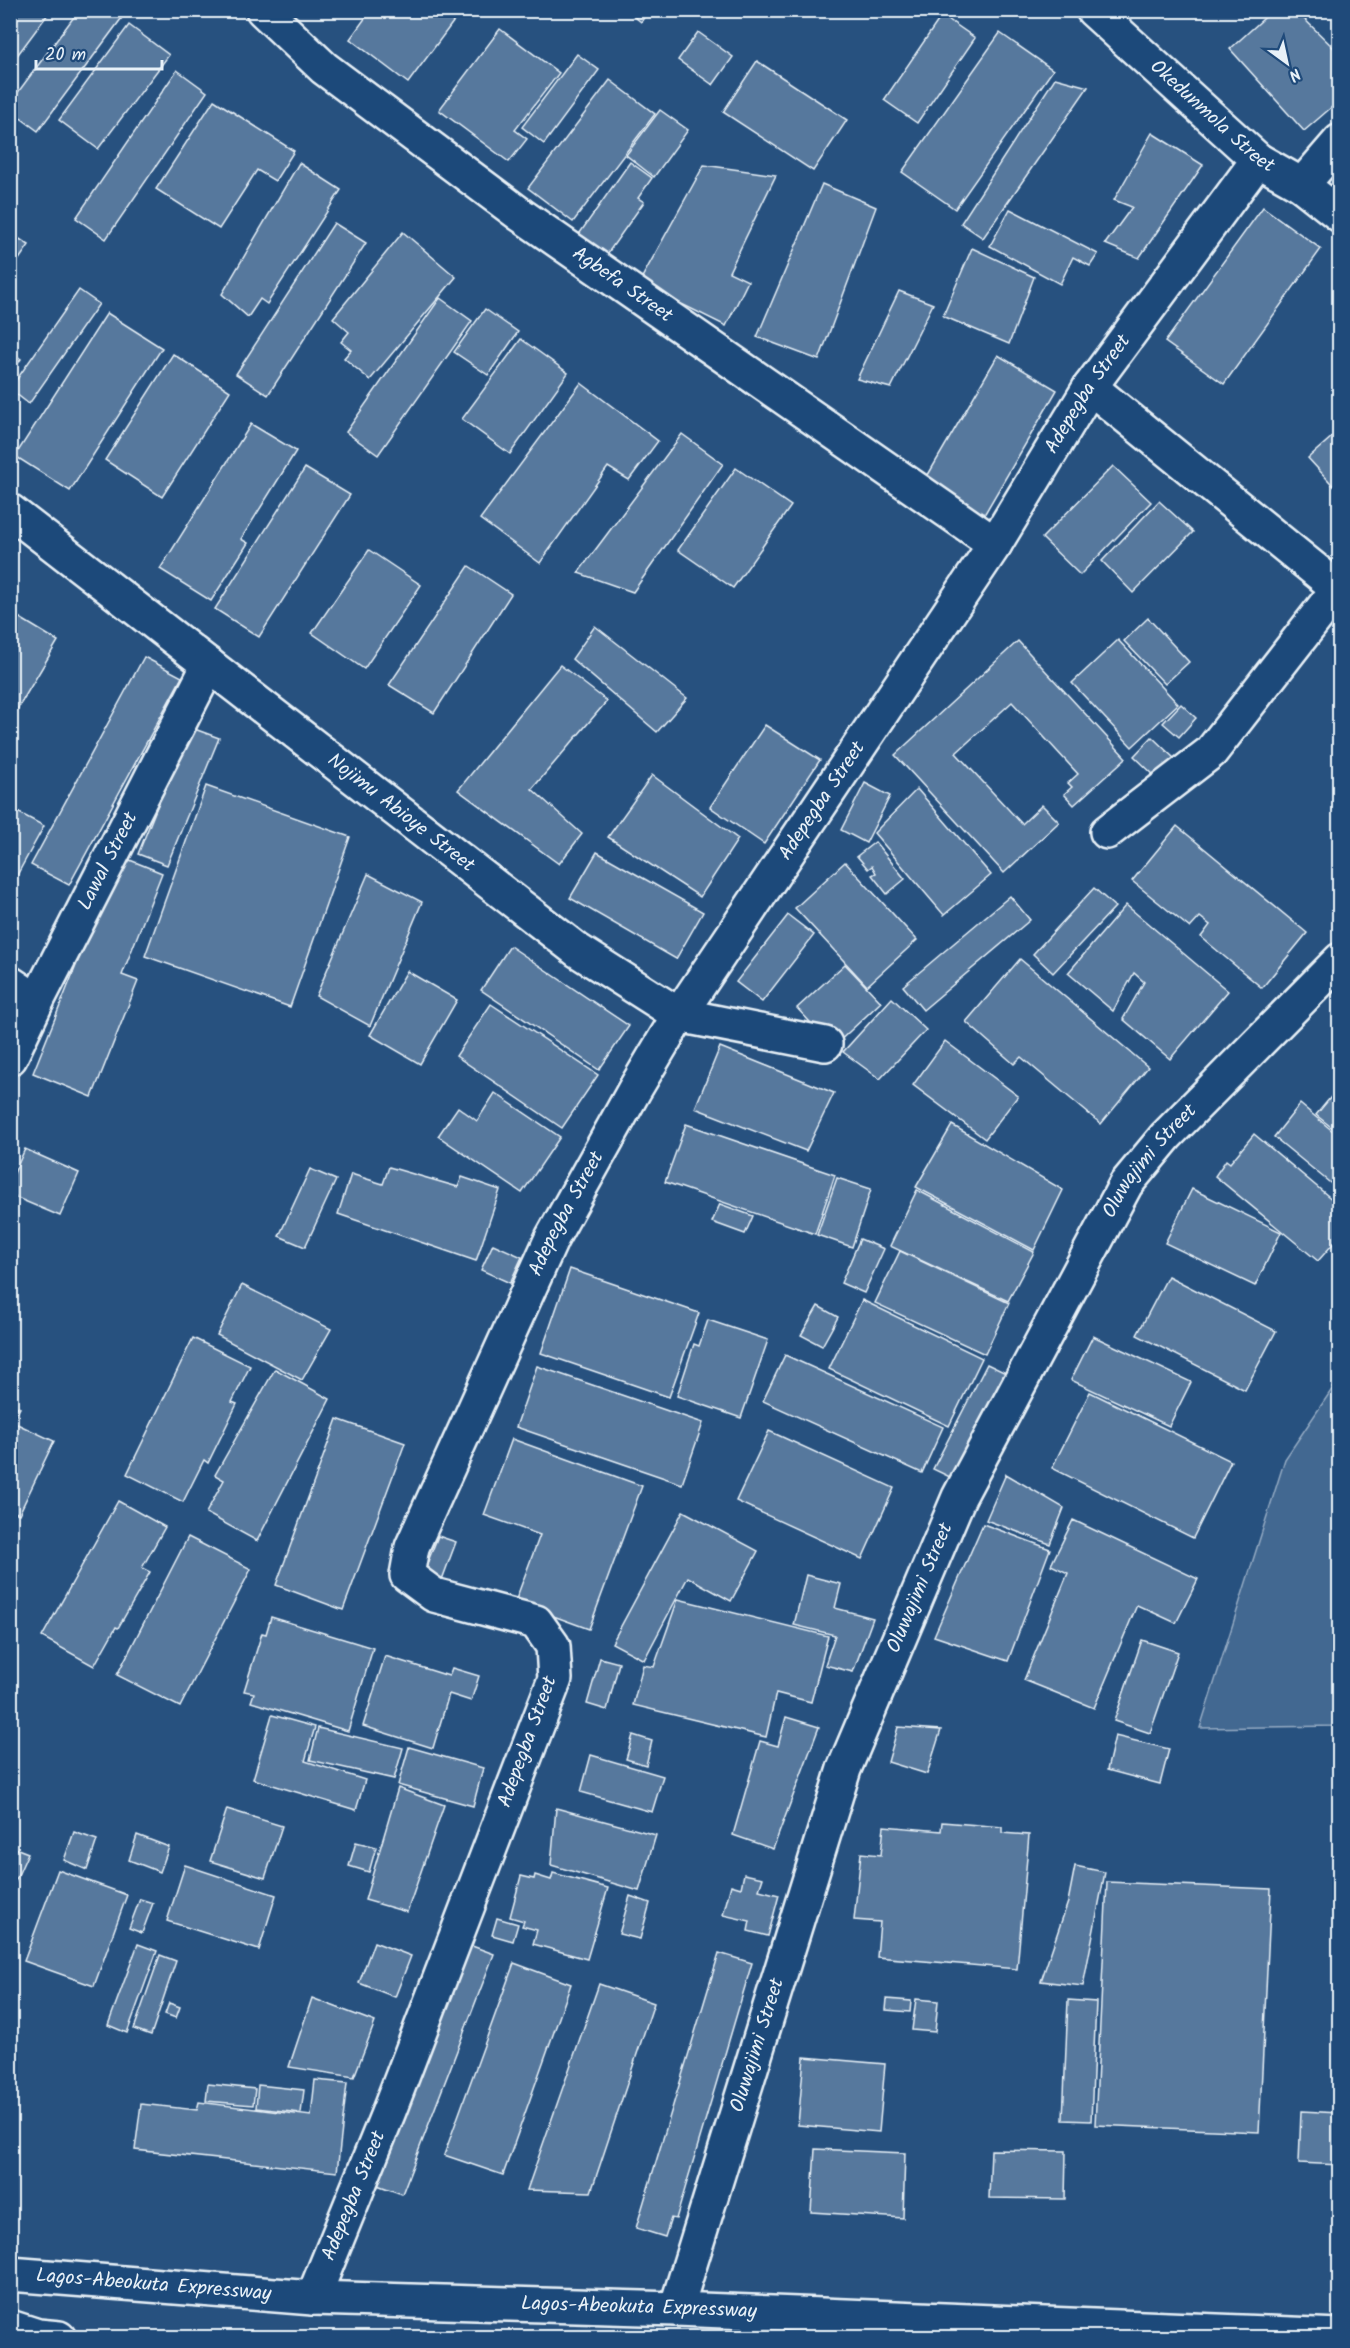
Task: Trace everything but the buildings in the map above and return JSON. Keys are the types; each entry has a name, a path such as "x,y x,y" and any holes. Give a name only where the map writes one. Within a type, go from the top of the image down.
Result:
{"main road":[{"name":"Agbefa Street","path":"263,10 324,68 521,215 995,544"},
{"name":"Okedunmola Street","path":"1093,10 1258,160 1302,185 1340,215"},
{"path":"1302,185 1340,141"},
{"name":"Adepegba Street","path":"313,2298 389,2110 555,1679 553,1646 536,1622 434,1595 407,1575 412,1546 552,1238 679,1015 995,544 1090,387 1258,160"},
{"path":"1090,387 1339,590 1211,753 1107,832"},
{"name":"Nojimu Abioye Street","path":"10,511 577,950 679,1015 825,1044"},
{"name":"Lawal Street","path":"10,1058 209,666"},
{"name":"Oluwajimi Street","path":"675,2309 844,1769 958,1497 1097,1234 1126,1184 1166,1136 1340,960"},
{"path":"10,983 37,1001"},
{"name":"Lagos-Abeokuta Expressway","path":"10,2274 313,2298 675,2309 1340,2336"}],"shaded area":[{"path":"1339,1379 1339,1726 1200,1728 1285,1459"}]}
